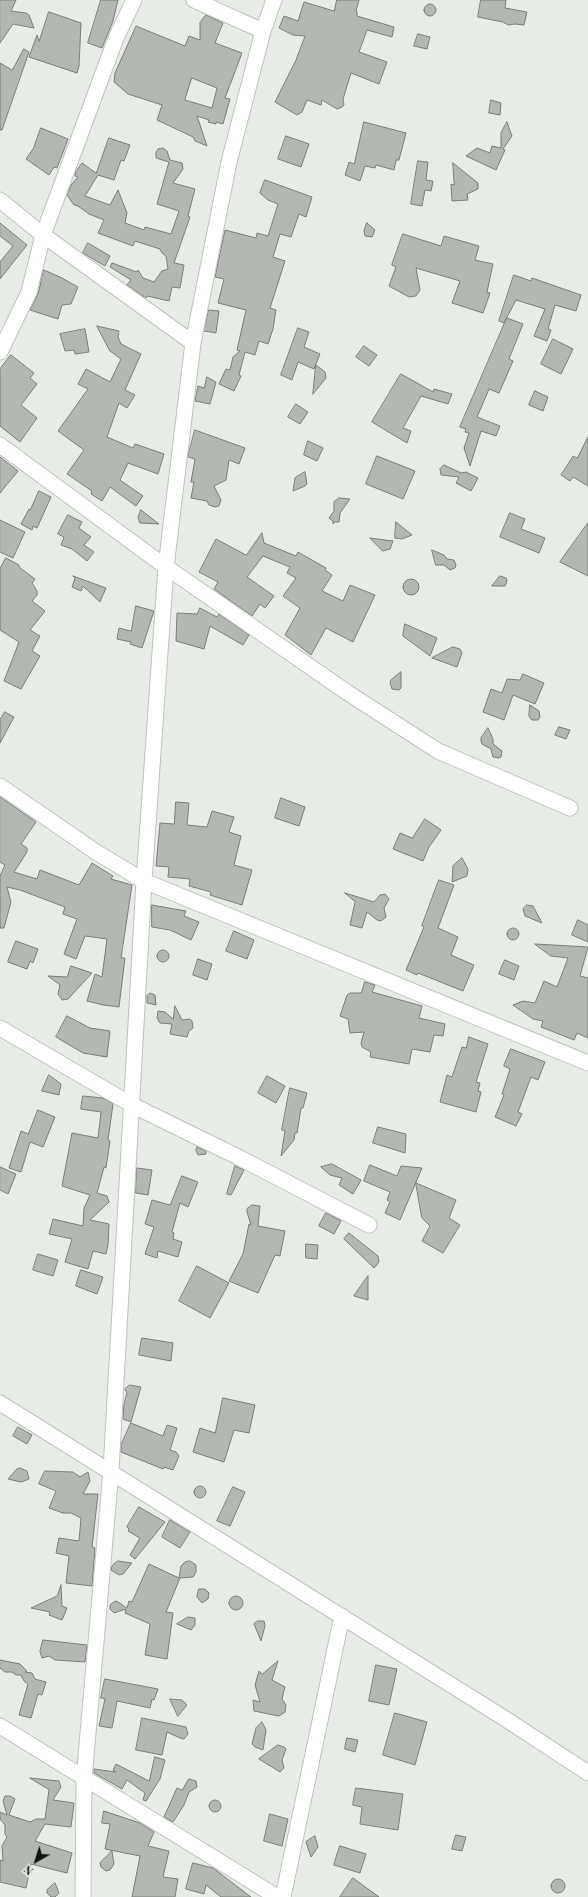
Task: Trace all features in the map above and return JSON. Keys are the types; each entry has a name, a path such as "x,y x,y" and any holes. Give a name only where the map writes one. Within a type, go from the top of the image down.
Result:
{"street":[{"path":"0,352 29,292 43,235 116,38 134,0"},
{"path":"194,0 263,31"},
{"path":"83,1897 84,1780 111,1471 144,881 166,567 193,343 229,162 263,31 274,0"},
{"path":"0,200 43,235 193,343"},
{"path":"0,445 166,567 348,693 438,751 570,808"},
{"path":"0,786 96,852 144,881 588,1063"},
{"path":"0,1028 132,1105 238,1157 369,1225"},
{"path":"0,1403 342,1616 588,1773"},
{"path":"282,1897 342,1616"},
{"path":"0,1726 84,1780 276,1897"}],"building":[{"path":"0,0 16,0 11,11 26,13 29,15 34,28 13,24 0,43"},
{"path":"101,0 118,0 113,21 102,48 88,43"},
{"path":"337,0 359,0 356,11 357,16 394,27 392,37 367,30 359,52 387,62 379,84 351,73 343,99 344,105 342,107 337,109 322,100 321,105 307,100 302,112 297,115 275,102 296,60 305,36 293,35 279,28 284,16 298,21 304,2 334,11"},
{"path":"481,0 506,0 505,8 527,12 524,25 508,25 503,22 478,17"},
{"path":"430,4 434,6 436,10 434,14 430,16 426,14 424,10 426,6"},
{"path":"49,12 81,23 79,66 77,73 29,57 37,35 39,41"},
{"path":"206,15 223,23 215,43 242,53 225,98 230,99 223,124 208,122 209,120 197,116 207,146 195,141 193,137 157,120 162,105 128,94 114,82 115,73 136,26 185,46 189,36 200,40 200,23","holes":["192,78 217,88 212,108 185,100"]},
{"path":"418,34 430,37 427,49 414,46"},
{"path":"24,49 29,52 2,130 0,130 0,63 12,70"},
{"path":"491,100 501,103 500,115 489,113"},
{"path":"364,122 406,133 399,160 396,160 394,170 376,165 375,168 365,166 360,181 345,175 349,162 354,164"},
{"path":"507,122 512,136 503,149 505,150 496,170 466,156 477,148 490,153 492,146 501,148 501,133"},
{"path":"41,128 68,139 57,168 54,167 49,175 26,159 33,149"},
{"path":"286,136 309,144 301,167 278,159"},
{"path":"109,138 130,145 124,161 121,160 114,180 98,175 85,196 110,205 118,190 127,213 125,223 144,230 145,227 171,234 179,211 157,204 169,162 156,158 156,152 158,149 163,148 167,151 170,160 182,163 183,169 173,183 195,189 188,216 190,217 174,263 184,265 180,288 172,287 169,301 147,296 146,298 127,285 131,280 110,267 112,263 137,272 138,270 143,278 154,282 162,271 168,269 166,256 160,249 135,241 133,246 98,233 104,220 89,214 78,206 74,205 67,195 71,185 78,177 75,176 76,171 82,163 96,173"},
{"path":"418,161 428,162 426,180 433,181 431,191 425,190 422,206 411,204"},
{"path":"453,163 478,183 478,189 467,194 468,200 452,201 451,184 454,185"},
{"path":"265,180 312,197 306,217 299,214 291,237 280,234 273,257 285,261 270,308 276,310 273,329 268,344 259,341 255,355 245,352 239,375 241,376 234,391 219,384 226,369 230,370 233,357 240,351 237,350 246,310 218,303 224,279 215,277 225,230 256,238 257,233 268,236 278,204 268,200 260,193"},
{"path":"0,223 27,245 0,279 0,262 13,246 0,236"},
{"path":"367,223 375,230 372,237 365,236 364,231"},
{"path":"403,234 441,246 444,236 479,246 475,260 493,264 487,292 490,293 483,313 452,303 460,281 416,268 420,290 416,296 409,297 389,286 396,267 392,265"},
{"path":"88,243 110,256 105,266 83,253"},
{"path":"44,270 78,287 71,304 62,305 58,319 30,310 38,294"},
{"path":"514,275 531,281 532,278 581,295 576,311 555,305 548,329 551,330 547,341 534,336 545,309 516,300 504,323 499,321"},
{"path":"209,310 219,311 216,333 204,331"},
{"path":"507,318 523,324 509,359 513,361 499,393 489,389 477,417 500,426 496,436 481,431 470,466 464,448 469,433 465,432 466,429 460,427"},
{"path":"97,326 119,331 118,337 121,344 141,354 125,390 135,395 127,408 119,403 107,437 133,448 135,444 164,454 158,474 128,463 120,480 143,496 136,506 110,487 102,501 91,494 92,491 67,474 84,450 58,431 88,389 78,384 86,369 110,382 121,359 110,351"},
{"path":"298,328 309,332 304,347 320,354 314,369 298,362 292,380 281,375"},
{"path":"85,329 89,352 75,354 74,350 65,351 60,334"},
{"path":"553,339 573,349 561,374 541,364"},
{"path":"364,346 377,355 369,366 356,357"},
{"path":"11,355 34,373 30,378 37,384 21,405 37,418 20,442 0,426 0,369"},
{"path":"316,365 325,372 326,378 313,394"},
{"path":"401,374 433,392 434,389 452,394 448,404 421,396 403,428 411,431 407,443 372,422"},
{"path":"207,377 216,382 210,404 195,401 198,386 204,388"},
{"path":"535,391 548,397 543,411 529,405"},
{"path":"296,404 308,412 300,424 288,417"},
{"path":"195,430 245,448 239,464 229,460 226,480 214,486 221,500 219,506 215,507 209,505 207,501 191,498 194,482 191,482 195,459 188,457"},
{"path":"588,437 588,486 573,477 570,481 561,475 573,456 577,458"},
{"path":"308,441 323,448 317,461 304,455"},
{"path":"377,456 415,471 403,499 366,484"},
{"path":"0,457 18,471 0,493"},
{"path":"444,465 461,473 466,472 478,478 471,491 456,483 459,477 441,475 440,469"},
{"path":"305,472 307,484 293,491 295,478"},
{"path":"39,491 51,497 37,528 33,526 32,530 21,524"},
{"path":"339,498 350,499 340,513 339,522 334,522 333,524 333,521 329,518 334,511 334,502"},
{"path":"141,510 159,524 140,523 138,518"},
{"path":"510,513 525,519 521,529 545,538 539,553 500,537"},
{"path":"68,515 82,522 79,528 91,537 84,545 94,552 87,561 72,549 61,545 64,537 58,534"},
{"path":"0,520 25,532 13,558 0,552"},
{"path":"396,522 412,535 402,539 395,538"},
{"path":"588,523 588,576 560,562"},
{"path":"262,533 264,543 296,556 298,552 326,568 325,570 332,575 322,591 343,601 350,585 375,595 353,642 326,628 311,655 285,635 300,608 283,596 296,578 287,573 290,567 263,556 247,577 274,596 265,608 260,604 252,616 214,589 218,582 199,572 216,539 246,555"},
{"path":"370,538 393,541 390,549 383,551"},
{"path":"432,550 444,555 447,559 454,560 456,565 455,568 450,570 444,565 436,565"},
{"path":"6,558 19,565 19,567 35,579 32,583 37,591 37,595 32,601 45,611 30,630 40,636 32,651 40,656 21,689 4,681 19,642 0,630 0,569"},
{"path":"73,576 106,588 100,602 83,586 81,591 72,587 75,578"},
{"path":"500,576 506,578 507,581 505,586 492,586"},
{"path":"411,579 418,584 419,587 414,594 411,595 404,590 403,587 408,580"},
{"path":"136,606 154,611 142,648 130,644 131,642 117,639 119,628 131,631"},
{"path":"200,608 217,617 219,614 249,635 243,645 210,626 204,649 176,641 177,613 197,614"},
{"path":"405,624 437,638 430,656 403,636"},
{"path":"453,647 460,649 462,653 457,667 432,658"},
{"path":"401,672 401,688 399,690 392,689 390,683 391,680"},
{"path":"523,674 544,683 535,704 513,695 504,720 483,712 491,689 502,693 507,679 520,680"},
{"path":"530,705 539,711 540,717 538,720 532,720 530,718"},
{"path":"5,712 14,717 0,743 0,720"},
{"path":"559,727 570,730 566,739 555,735"},
{"path":"488,728 493,739 493,744 502,751 501,757 499,758 493,757 491,749 482,744 481,738"},
{"path":"0,797 36,822 21,844 27,848 27,852 14,872 37,879 40,870 79,885 92,863 113,876 111,879 132,885 121,958 125,958 119,1007 87,1001 95,974 102,977 107,939 85,936 76,959 64,954 77,919 63,914 65,907 20,890 7,887 11,902 4,928 0,928 0,876 5,865 0,862"},
{"path":"281,798 305,807 299,826 275,818"},
{"path":"176,802 189,803 187,825 207,827 212,811 234,817 229,832 241,836 234,865 252,870 242,905 210,895 211,892 189,886 190,879 168,877 169,867 156,866 160,823 174,824"},
{"path":"425,819 441,830 429,847 423,861 393,849 400,833 412,838"},
{"path":"462,858 468,869 467,876 452,882 453,866"},
{"path":"439,880 454,885 438,928 458,937 451,955 474,965 463,991 418,973 417,975 406,970 424,927 422,926"},
{"path":"345,893 374,902 380,895 385,894 389,899 384,908 386,917 381,921 377,920 367,912 362,928 350,925 355,902"},
{"path":"152,905 186,911 184,916 199,922 191,940 170,930 152,927"},
{"path":"527,905 533,906 542,923 525,916 523,909"},
{"path":"578,920 588,925 588,942 572,935"},
{"path":"511,928 515,928 519,934 515,940 511,940 507,936 507,932"},
{"path":"234,931 254,940 247,959 226,951"},
{"path":"16,941 38,949 33,963 30,961 27,969 8,962"},
{"path":"535,944 588,947 580,976 588,978 588,1038 577,1033 574,1040 541,1027 543,1021 533,1019 513,1005 523,1001 535,1003 544,981 557,987 568,958 551,956"},
{"path":"163,950 167,952 169,956 167,960 163,962 159,960 157,956 159,952"},
{"path":"198,959 212,964 207,980 193,975"},
{"path":"505,960 519,966 514,980 499,974"},
{"path":"71,966 92,973 68,999 62,1000 58,994 60,985 48,976 67,977"},
{"path":"365,982 375,985 372,992 422,1006 419,1018 445,1024 443,1036 434,1035 430,1052 412,1049 409,1064 370,1057 371,1052 362,1047 361,1043 364,1032 350,1033 348,1019 340,1016 347,995 350,993 361,993"},
{"path":"150,993 155,995 156,1005 147,1003 147,996"},
{"path":"175,1006 182,1020 190,1019 192,1021 193,1028 189,1031 187,1037 170,1034 172,1024 160,1023 157,1018 158,1011 165,1012 173,1019"},
{"path":"67,1016 90,1028 110,1031 107,1057 83,1053 56,1037"},
{"path":"469,1037 488,1044 476,1082 480,1083 478,1091 481,1092 476,1112 440,1102 447,1075 452,1077 462,1047 466,1048"},
{"path":"511,1049 545,1062 538,1080 531,1077 518,1112 522,1114 516,1126 495,1117 504,1095 502,1094 510,1069 504,1066"},
{"path":"49,1075 61,1084 59,1095 42,1091"},
{"path":"267,1076 285,1086 276,1103 258,1093"},
{"path":"290,1088 307,1093 303,1108 301,1108 297,1133 295,1133 294,1140 281,1156 285,1131 282,1130"},
{"path":"83,1096 103,1098 113,1104 106,1168 104,1167 97,1193 107,1196 109,1202 90,1220 109,1224 108,1245 106,1254 93,1251 88,1269 65,1262 72,1239 49,1234 53,1219 83,1226 84,1208 90,1195 62,1186 72,1133 98,1138 101,1112 81,1109"},
{"path":"38,1110 55,1117 43,1147 30,1142 21,1172 9,1168 21,1131 28,1134"},
{"path":"378,1127 406,1134 405,1153 373,1143"},
{"path":"197,1147 206,1151 206,1154 198,1155 196,1151"},
{"path":"332,1164 361,1180 353,1194 339,1185 342,1178 330,1175 321,1167"},
{"path":"370,1165 397,1176 401,1166 422,1168 400,1220 385,1213 390,1202 387,1200 390,1192 364,1181"},
{"path":"235,1166 244,1170 231,1195 227,1194"},
{"path":"0,1167 16,1174 8,1194 0,1190"},
{"path":"137,1168 152,1170 148,1195 136,1193"},
{"path":"182,1176 198,1182 188,1207 180,1203 172,1232 174,1233 173,1239 182,1242 178,1257 158,1251 157,1258 145,1254 154,1227 145,1224 152,1200 170,1205"},
{"path":"416,1183 456,1200 449,1218 460,1225 443,1253 422,1241 430,1226 422,1218"},
{"path":"252,1205 260,1206 258,1226 285,1231 280,1256 275,1255 258,1293 229,1281 243,1254 249,1224 251,1225 247,1209"},
{"path":"326,1213 341,1221 334,1234 319,1226"},
{"path":"349,1233 378,1256 379,1262 374,1268 344,1239"},
{"path":"306,1244 318,1245 317,1259 306,1258"},
{"path":"38,1254 58,1260 53,1276 33,1270"},
{"path":"197,1266 229,1283 210,1318 179,1301"},
{"path":"81,1270 103,1277 97,1294 76,1286"},
{"path":"368,1276 368,1300 354,1296"},
{"path":"142,1338 173,1343 171,1361 139,1355"},
{"path":"130,1385 141,1387 131,1422 123,1419 124,1404 127,1393 125,1389"},
{"path":"223,1398 255,1405 249,1433 234,1430 224,1462 193,1452 200,1428 215,1433"},
{"path":"131,1423 163,1436 167,1425 177,1428 170,1450 176,1452 179,1456 173,1470 164,1467 163,1469 121,1452 121,1445"},
{"path":"18,1427 32,1435 27,1444 13,1436"},
{"path":"20,1468 27,1471 29,1479 21,1482 8,1479 17,1469"},
{"path":"45,1471 73,1472 80,1477 88,1472 90,1481 83,1494 98,1494 92,1547 95,1548 92,1586 66,1583 69,1556 56,1553 59,1538 79,1541 81,1518 71,1513 63,1513 49,1508 56,1491 39,1484"},
{"path":"198,1486 202,1486 206,1492 202,1498 198,1498 194,1494 194,1490"},
{"path":"233,1487 245,1492 230,1526 217,1521"},
{"path":"139,1507 165,1522 135,1559 130,1555 140,1538 128,1531 129,1529 127,1527"},
{"path":"170,1520 190,1532 180,1548 162,1537"},
{"path":"118,1561 132,1563 123,1574 119,1575 111,1570 112,1566"},
{"path":"190,1561 196,1565 196,1572 193,1577 180,1578 166,1612 173,1613 167,1659 145,1655 150,1624 125,1613 126,1609 114,1613 110,1609 110,1605 115,1601 127,1608 129,1601 132,1602 149,1564 179,1578 181,1566 185,1562"},
{"path":"61,1585 62,1606 67,1608 62,1620 49,1615 50,1612 31,1608 57,1596"},
{"path":"199,1589 205,1589 209,1593 208,1599 202,1603 197,1597"},
{"path":"236,1596 241,1598 243,1603 241,1608 236,1610 231,1608 229,1603 231,1598"},
{"path":"188,1617 195,1618 195,1625 191,1630 177,1624"},
{"path":"258,1621 264,1621 265,1626 261,1641 254,1624"},
{"path":"43,1640 87,1645 85,1662 55,1660 49,1656 42,1658 40,1652"},
{"path":"0,1660 20,1664 27,1671 25,1672 32,1673 35,1679 46,1682 42,1695 38,1694 31,1718 19,1715 28,1684 24,1681 21,1675 16,1675 12,1672 5,1672 0,1668"},
{"path":"278,1661 272,1680 285,1687 282,1699 286,1705 285,1712 279,1716 254,1711 253,1700 260,1702 255,1685 259,1671 262,1674"},
{"path":"376,1665 397,1669 389,1705 369,1701"},
{"path":"105,1679 158,1689 154,1700 152,1699 150,1708 117,1701 112,1728 99,1726 105,1699 101,1698"},
{"path":"170,1699 182,1700 187,1705 178,1716"},
{"path":"395,1713 427,1722 415,1765 383,1755"},
{"path":"142,1718 186,1727 188,1734 184,1739 167,1732 162,1755 136,1750"},
{"path":"262,1722 266,1730 263,1750 252,1744 256,1728"},
{"path":"347,1738 358,1740 355,1752 345,1749"},
{"path":"278,1745 286,1749 282,1760 284,1768 280,1772 259,1759"},
{"path":"155,1757 165,1760 160,1779 146,1801 143,1800 145,1793 127,1780 122,1789 94,1773 94,1769 116,1772 113,1770 116,1764 149,1781"},
{"path":"30,1778 59,1781 61,1787 53,1800 74,1803 71,1827 45,1824 35,1841 72,1853 67,1873 31,1864 26,1888 0,1882 0,1860 3,1861 2,1846 7,1837 5,1834 5,1825 0,1819 0,1812 7,1815 3,1801 5,1796 10,1796 15,1799 9,1815 30,1822 36,1819 45,1819 49,1790"},
{"path":"189,1779 196,1781 197,1787 189,1792 184,1805 173,1822 164,1817 177,1788 182,1790"},
{"path":"356,1788 403,1794 398,1830 360,1824 362,1807 353,1805"},
{"path":"213,1800 217,1800 221,1806 217,1812 213,1812 209,1808 209,1804"},
{"path":"104,1811 140,1823 154,1832 148,1846 169,1851 163,1877 178,1879 175,1897 132,1897 140,1856 105,1849 110,1824 102,1823"},
{"path":"270,1814 288,1819 282,1846 264,1841"},
{"path":"456,1835 466,1837 462,1851 452,1849"},
{"path":"315,1836 318,1847 311,1857 306,1842"},
{"path":"340,1846 366,1854 360,1873 334,1865"},
{"path":"112,1851 114,1864 110,1870 106,1871 101,1867 100,1863"},
{"path":"193,1863 213,1868 251,1897 221,1897 206,1885 204,1894 186,1889"},
{"path":"353,1878 379,1897 340,1897"},
{"path":"558,1879 563,1881 565,1886 563,1891 558,1893 553,1891 551,1886 553,1881"},
{"path":"55,1883 59,1893 55,1897 51,1897 47,1893 47,1890"}]}
